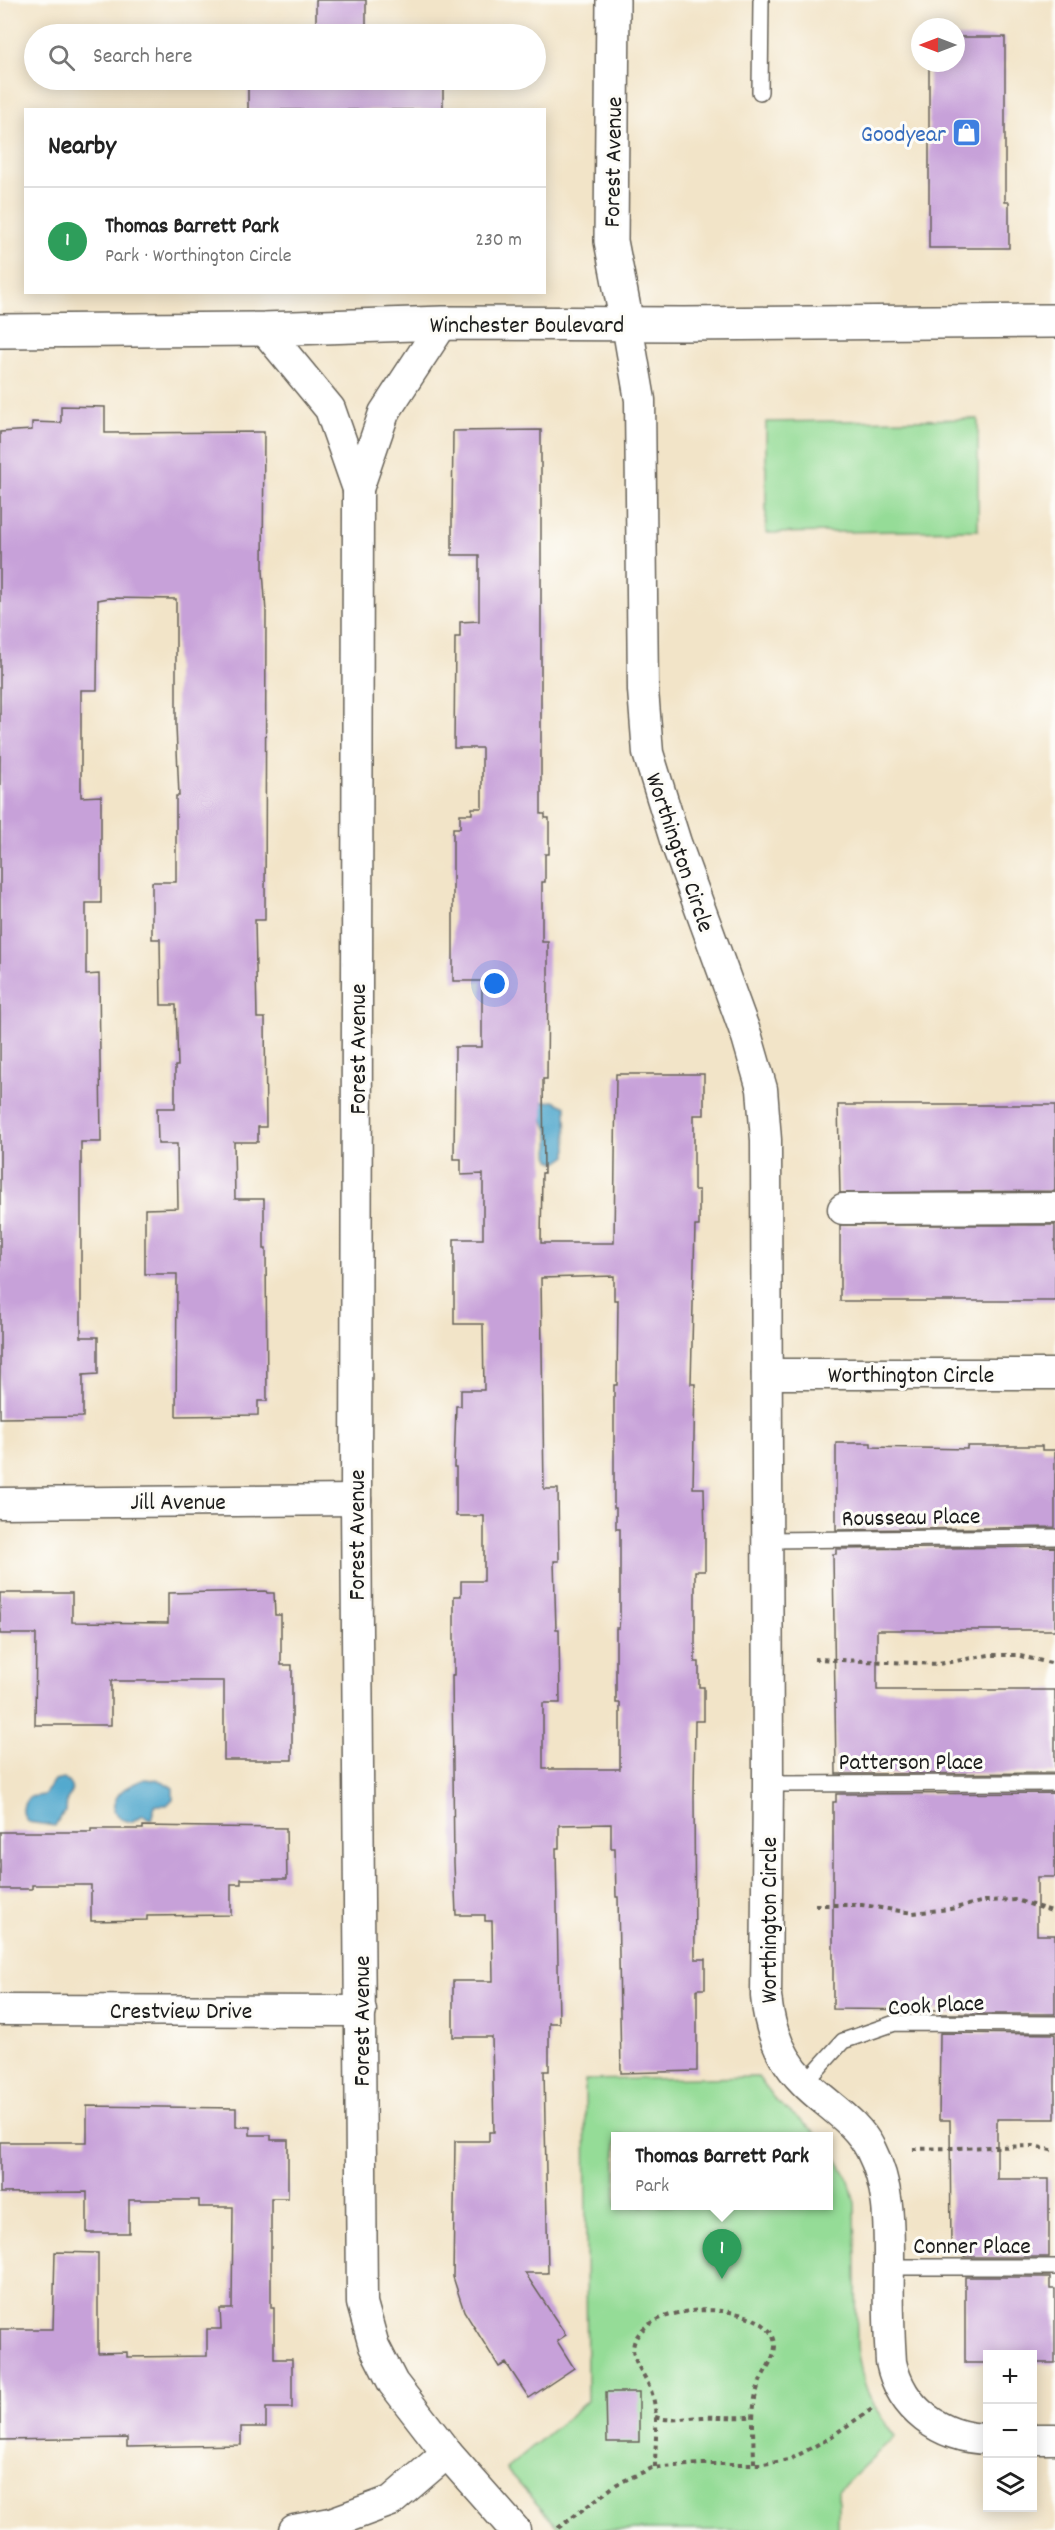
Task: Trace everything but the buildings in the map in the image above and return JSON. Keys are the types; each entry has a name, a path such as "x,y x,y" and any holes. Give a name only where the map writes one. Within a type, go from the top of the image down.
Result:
{"main road":[{"name":"Forest Avenue","path":"613,0 611,241 627,324"},
{"name":"Winchester Boulevard","path":"0,331 264,329 443,322 627,324 1055,321"}],"street":[{"name":"Forest Avenue","path":"443,322 384,413 358,489 356,1500 362,2011 360,2258 362,2303 374,2346 393,2383 447,2453 515,2530"},
{"name":"Worthington Circle","path":"627,324 640,400 643,690 648,753 676,843 747,1037 762,1089 766,1140 768,1540 766,1996 768,2022 791,2068 854,2126 870,2147 886,2190 889,2216 891,2362 901,2391 918,2414 932,2424 961,2436 983,2439"},
{"name":"Forest Avenue","path":"264,329 330,409 358,489"},
{"path":"843,1209 1055,1208"},
{"name":"Worthington Circle","path":"767,1374 1055,1374"},
{"name":"Jill Avenue","path":"0,1503 356,1500"},
{"name":"Crestview Drive","path":"0,2010 362,2011"},
{"path":"1037,2439 1055,2439"},
{"path":"294,2530 331,2523 391,2501 447,2453"}],"lane":[{"path":"760,92 761,0"},
{"name":"Rousseau Place","path":"768,1540 1055,1537"},
{"name":"Patterson Place","path":"768,1784 1055,1783"},
{"name":"Cook Place","path":"805,2083 843,2041 895,2023 1055,2024"},
{"name":"Conner Place","path":"889,2267 1055,2267"}],"path":[{"path":"814,1659 939,1664 989,1655 1016,1655 1055,1664"},
{"path":"815,1905 862,1905 913,1913 950,1909 985,1901 1016,1900 1055,1912"},
{"path":"913,2149 1034,2146 1055,2151"},
{"path":"655,2467 655,2417 650,2387 636,2362 634,2346 636,2340 640,2333 663,2316 675,2312 710,2310 723,2311 753,2320 764,2326 775,2345 773,2355 758,2387 754,2416 754,2464"},
{"path":"558,2528 617,2484 655,2467 778,2462 806,2452 874,2408"},
{"path":"655,2417 676,2420 700,2417 734,2419 754,2416"}],"green space":[{"path":"978,419 978,530 766,533 766,422"},
{"path":"758,2077 775,2100 815,2132 611,2132 611,2210 833,2210 833,2152 849,2180 855,2203 857,2347 869,2395 895,2436 838,2491 838,2530 560,2530 506,2469 587,2401 585,2080"}],"water":[{"path":"554,1101 566,1107 567,1156 557,1163 550,1160 548,1130 540,1113 543,1102"},
{"path":"64,1779 71,1786 72,1791 67,1799 66,1812 55,1826 28,1822 23,1810 29,1797 44,1795 54,1781"},
{"path":"145,1779 162,1781 173,1788 173,1799 167,1805 155,1805 151,1820 143,1815 131,1822 121,1819 113,1810 116,1798 123,1790"}],"place":[{"name":"Goodyear","path":"967,133"},
{"name":"Thomas Barrett Park","path":"722,2279"}]}
